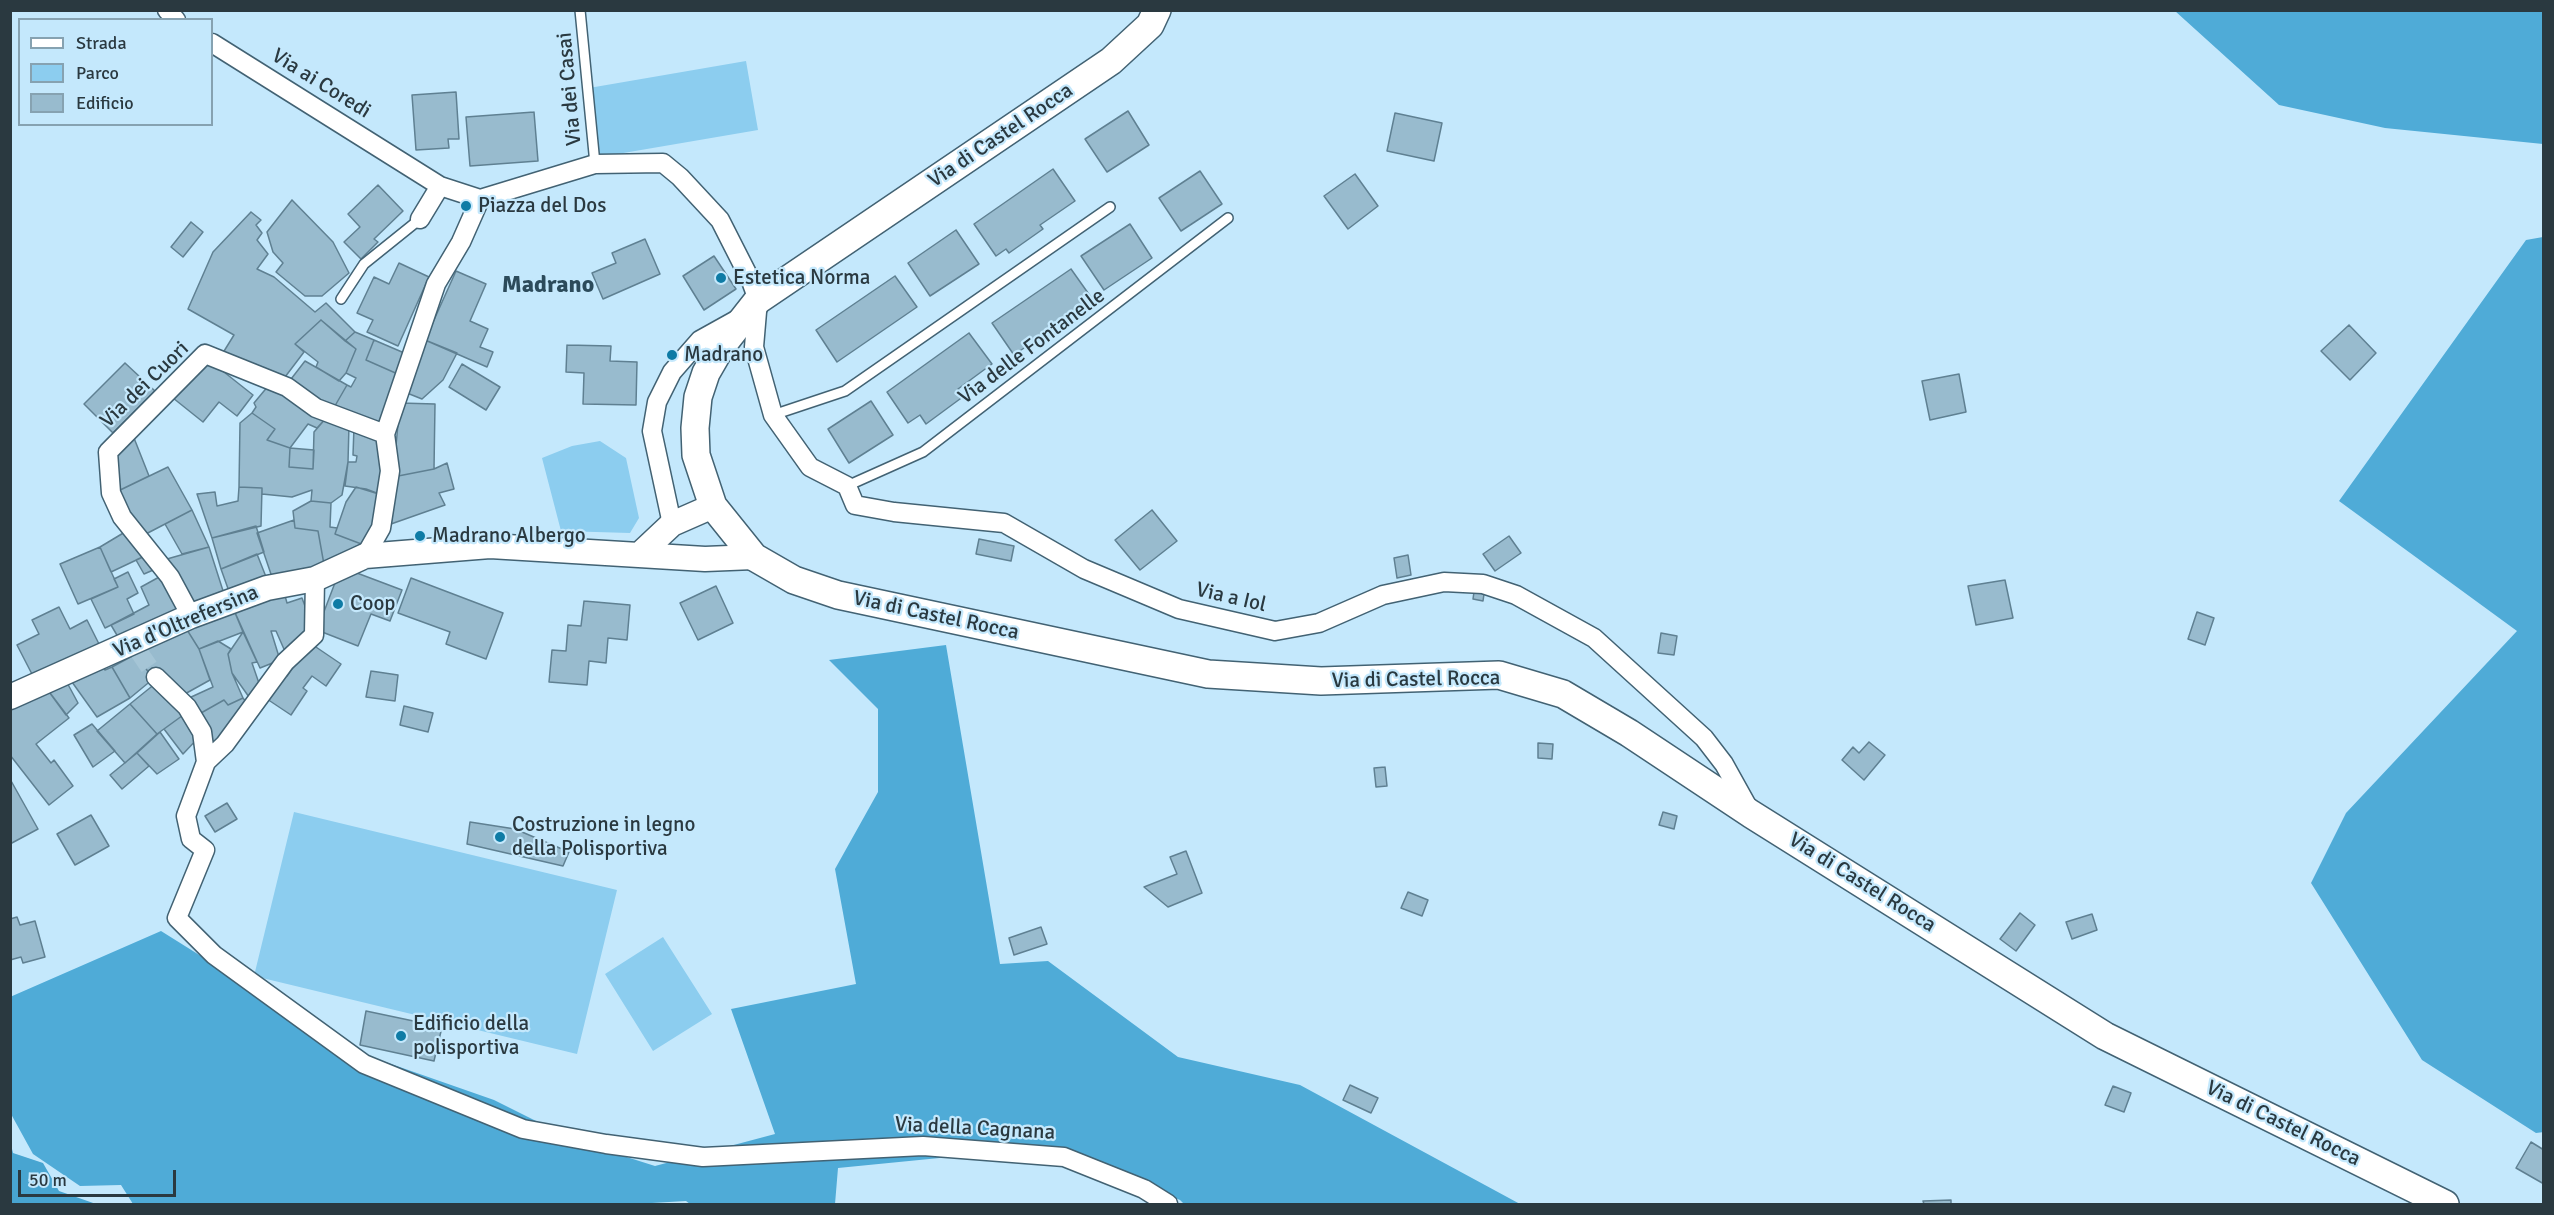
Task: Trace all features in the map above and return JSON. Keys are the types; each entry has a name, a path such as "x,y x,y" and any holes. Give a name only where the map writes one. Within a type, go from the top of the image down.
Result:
{"main road":[{"name":"Via di Castel Rocca","path":"1157,10 1150,26 1111,61 753,307 721,347 706,373 698,397 695,428 696,455 713,506 754,557 794,580 838,595 1208,674 1321,681 1499,675 1563,694 1629,733 1751,814 2105,1036 2445,1204"}],"street":[{"name":"Via ai Coredi","path":"213,44 407,163 440,186"},
{"path":"420,219 440,186 480,198 595,164 663,163 680,177 720,220 751,281 753,307"},
{"path":"365,556 381,528 383,516 390,471 385,434 436,284 461,242 480,198"},
{"name":"Via a Iol","path":"753,307 754,347 773,416 810,467 847,486 855,505 894,512 1004,524 1084,569 1179,609 1275,632 1319,623 1383,595 1443,582 1483,584 1516,595 1594,638 1704,738 1724,764 1751,814"},
{"name":"Via di Castel Rocca","path":"672,524 652,431 657,402 672,372 700,340 753,307"},
{"name":"Via dei Cuori","path":"191,616 170,577 122,517 111,493 108,452 205,354 287,387 316,408 385,434"},
{"path":"639,555 672,524 713,506"},
{"path":"365,556 490,546 705,559 754,557"},
{"name":"Via d'Oltrefersina","path":"10,696 136,648 191,616 267,588 315,579 365,556"},
{"path":"206,762 225,744 285,662 314,635 315,579"},
{"path":"156,677 187,707 202,732 206,762"},
{"name":"Via della Cagnana","path":"206,762 186,816 191,838 205,850 177,918 214,955 364,1064 523,1129 606,1144 702,1157 922,1146 1064,1157 1144,1189 1168,1204"}],"lane":[{"name":"Via dei Casai","path":"580,10 595,164"},
{"path":"773,416 845,391 1110,207"},
{"name":"Via delle Fontanelle","path":"847,486 923,452 1228,218"},
{"path":"341,299 364,264 420,219"}],"green space":[{"path":"746,61 758,130 600,157 589,88"},
{"path":"600,441 626,458 639,518 630,533 561,531 542,458 572,446"},
{"path":"294,812 617,890 577,1054 254,976"},
{"path":"663,937 712,1014 653,1051 605,974"}],"shaded area":[{"path":"2175,11 2543,11 2543,144 2385,128 2279,105"},
{"path":"2543,237 2544,1132 2536,1133 2422,1060 2311,883 2346,813 2517,631 2339,501 2526,240"},
{"path":"946,645 1000,964 1048,961 1178,1057 1300,1085 1520,1204 1184,1204 1180,1200 1051,1147 838,1168 835,1204 690,1204 686,1201 635,1204 133,1204 121,1185 80,1186 33,1154 11,1114 10,997 161,931 351,1050 494,1100 576,1141 655,1166 775,1134 731,1009 856,984 835,869 878,792 878,709 829,660"},
{"path":"11,1145 13,1153 43,1163 59,1191 96,1204 11,1204"}],"building":[{"path":"456,92 459,139 448,139 449,148 416,150 412,95"},
{"path":"1128,111 1149,145 1107,172 1085,139"},
{"path":"534,112 538,161 470,166 466,117"},
{"path":"1395,113 1442,123 1434,161 1387,151"},
{"path":"1053,169 1075,201 1040,225 1043,229 1009,253 1006,249 996,256 974,224"},
{"path":"1200,171 1222,204 1181,231 1159,198"},
{"path":"1355,174 1378,206 1348,229 1324,196"},
{"path":"378,185 403,211 374,239 378,242 361,259 344,242 360,227 348,214"},
{"path":"292,200 333,242 349,273 322,296 305,296 276,272 283,263 273,252 267,232"},
{"path":"251,212 261,220 256,225 262,233 257,240 268,254 257,269 274,277 315,312 326,303 355,332 345,341 321,320 295,344 304,352 282,381 221,356 234,335 188,309 213,252"},
{"path":"191,222 203,232 183,257 171,247"},
{"path":"1130,224 1152,258 1104,290 1081,256"},
{"path":"956,230 979,264 930,296 908,263"},
{"path":"645,239 660,274 603,299 592,273 616,263 612,253"},
{"path":"714,256 736,289 704,310 683,276"},
{"path":"399,263 429,277 398,346 367,332 373,320 357,313 374,277 389,284"},
{"path":"1071,269 1093,300 1014,355 992,323"},
{"path":"456,271 486,284 470,321 488,329 480,347 493,352 487,367 425,340"},
{"path":"895,276 917,307 837,362 816,330"},
{"path":"321,320 356,349 346,373 339,381 316,367 318,362 295,344"},
{"path":"2349,325 2376,353 2350,380 2321,351"},
{"path":"355,332 374,340 366,360 400,375 379,426 332,411 347,385 351,387 356,378 346,373 356,349 345,341"},
{"path":"969,333 992,364 958,389 964,396 926,424 920,415 908,423 887,392"},
{"path":"374,340 409,355 400,375 366,360"},
{"path":"425,340 457,353 443,380 422,399 402,391"},
{"path":"567,345 611,346 610,361 637,362 636,405 583,404 584,373 566,372"},
{"path":"205,357 253,395 237,416 219,402 203,422 173,398"},
{"path":"305,361 347,385 332,411 288,383"},
{"path":"125,363 155,391 113,433 84,404"},
{"path":"462,364 500,387 486,410 449,387"},
{"path":"1959,374 1966,412 1930,420 1922,381"},
{"path":"269,385 327,417 317,428 308,424 290,448 267,440 275,429 252,413 256,407 254,403"},
{"path":"871,401 893,435 849,463 828,429"},
{"path":"400,403 435,404 434,469 393,477"},
{"path":"252,413 275,429 267,440 290,448 289,467 313,469 314,432 327,417 349,425 348,462 342,495 331,503 311,501 312,490 292,497 262,494 262,488 239,487 240,423"},
{"path":"354,427 377,436 378,452 385,461 382,495 366,489 345,486 348,462 356,462 357,456 353,455"},
{"path":"134,438 149,476 114,493 114,456"},
{"path":"290,448 314,450 313,469 289,467"},
{"path":"447,463 454,489 439,493 445,505 391,524 389,503 393,477 434,469"},
{"path":"168,467 192,510 142,536 114,493"},
{"path":"239,487 262,488 261,526 212,538 197,494 215,492 217,506 238,501"},
{"path":"356,487 382,495 377,523 364,545 335,534 346,502"},
{"path":"311,501 331,503 330,527 337,528 335,534 364,545 325,570 318,531 295,528 293,511"},
{"path":"192,510 209,547 182,554 165,524"},
{"path":"1152,510 1177,541 1140,570 1115,540"},
{"path":"294,520 295,528 318,531 325,570 274,583 257,533"},
{"path":"256,526 264,552 221,569 212,538"},
{"path":"125,532 147,555 111,572 100,547"},
{"path":"1509,536 1521,553 1495,571 1483,554"},
{"path":"979,539 1014,546 1011,561 976,554"},
{"path":"100,547 118,587 78,604 60,564"},
{"path":"209,547 225,597 190,608 167,559"},
{"path":"257,554 268,582 231,597 221,569"},
{"path":"147,555 158,568 144,574 136,560"},
{"path":"1408,555 1411,575 1397,578 1394,558"},
{"path":"341,567 402,590 390,621 371,614 358,646 317,630"},
{"path":"128,572 138,593 127,599 134,614 105,628 91,599 118,587 114,579"},
{"path":"161,576 185,614 121,642 111,625 149,605 141,587"},
{"path":"411,578 503,613 486,659 446,644 450,632 398,613"},
{"path":"2005,580 2013,618 1976,625 1968,586"},
{"path":"716,586 733,623 698,640 680,603"},
{"path":"284,592 287,603 302,598 309,617 310,634 287,656 276,631 271,631 280,660 260,668 233,608"},
{"path":"1474,592 1484,594 1483,601 1473,599"},
{"path":"584,601 630,605 627,640 608,638 606,663 589,661 587,685 549,682 552,650 566,651 568,625 581,626"},
{"path":"59,607 70,629 87,620 100,646 35,680 17,645 39,634 32,620"},
{"path":"233,608 243,632 199,649 184,625"},
{"path":"2197,612 2214,618 2205,645 2188,639"},
{"path":"184,625 199,649 210,680 183,695 153,679 136,654"},
{"path":"243,632 257,662 252,663 261,689 249,697 232,673 228,654"},
{"path":"1661,633 1677,636 1674,655 1658,653"},
{"path":"218,641 231,649 228,654 232,673 243,698 228,705 224,700 201,713 189,698 213,687 199,649"},
{"path":"310,643 341,664 326,686 312,676 303,688 307,691 291,715 264,697 281,671 287,676"},
{"path":"136,654 153,679 130,698 112,667"},
{"path":"100,662 105,670 112,667 130,698 97,717 67,675"},
{"path":"371,671 398,675 395,701 366,697"},
{"path":"64,677 78,703 66,715 44,685"},
{"path":"156,683 186,713 157,734 130,704"},
{"path":"44,685 69,718 36,744 51,763 54,760 73,786 49,805 10,755 10,710"},
{"path":"243,698 249,706 213,747 201,713 224,700 228,705"},
{"path":"130,704 157,734 125,763 97,731"},
{"path":"404,706 433,713 428,732 400,725"},
{"path":"186,713 200,736 183,754 164,729"},
{"path":"92,724 115,751 93,767 74,735"},
{"path":"160,732 179,759 157,774 137,753"},
{"path":"1869,742 1885,755 1864,780 1842,760 1853,747 1859,753"},
{"path":"1538,743 1553,744 1552,759 1538,758"},
{"path":"137,753 149,766 122,789 110,775"},
{"path":"1385,767 1387,786 1376,787 1374,768"},
{"path":"10,779 38,829 10,844"},
{"path":"227,803 237,819 215,832 205,816"},
{"path":"1663,812 1677,816 1674,829 1659,825"},
{"path":"91,815 109,846 75,865 57,834"},
{"name":"Costruzione in legno della Polisportiva","path":"470,822 515,829 569,852 563,866 467,844"},
{"path":"1186,851 1202,893 1168,907 1144,887 1177,874 1170,857"},
{"path":"1408,892 1428,900 1422,916 1401,908"},
{"path":"2020,913 2035,925 2016,951 2000,939"},
{"path":"2092,914 2097,930 2072,939 2066,922"},
{"path":"17,917 20,925 35,921 45,957 23,963 21,957 10,960 10,919"},
{"path":"1041,927 1047,944 1014,955 1009,938"},
{"name":"Edificio della polisportiva","path":"366,1011 442,1027 434,1061 360,1045"},
{"path":"1350,1085 1378,1098 1371,1113 1343,1100"},
{"path":"2113,1086 2131,1093 2124,1112 2105,1105"},
{"path":"2531,1142 2544,1150 2544,1184 2516,1168"},
{"path":"1951,1200 1951,1204 1924,1204 1923,1201"}],"tunnel":[{"path":"139,652 156,677"}],"place":[{"name":"Piazza del Dos","path":"466,206"},
{"name":"Estetica Norma","path":"721,278"},
{"name":"Madrano","path":"672,355"},
{"name":"Madrano Albergo","path":"420,536"},
{"name":"Coop","path":"338,604"},
{"name":"Costruzione in legno della Polisportiva","path":"500,837"},
{"name":"Edificio della polisportiva","path":"401,1036"}],"district":[{"name":"Madrano","path":"548,286"}]}
